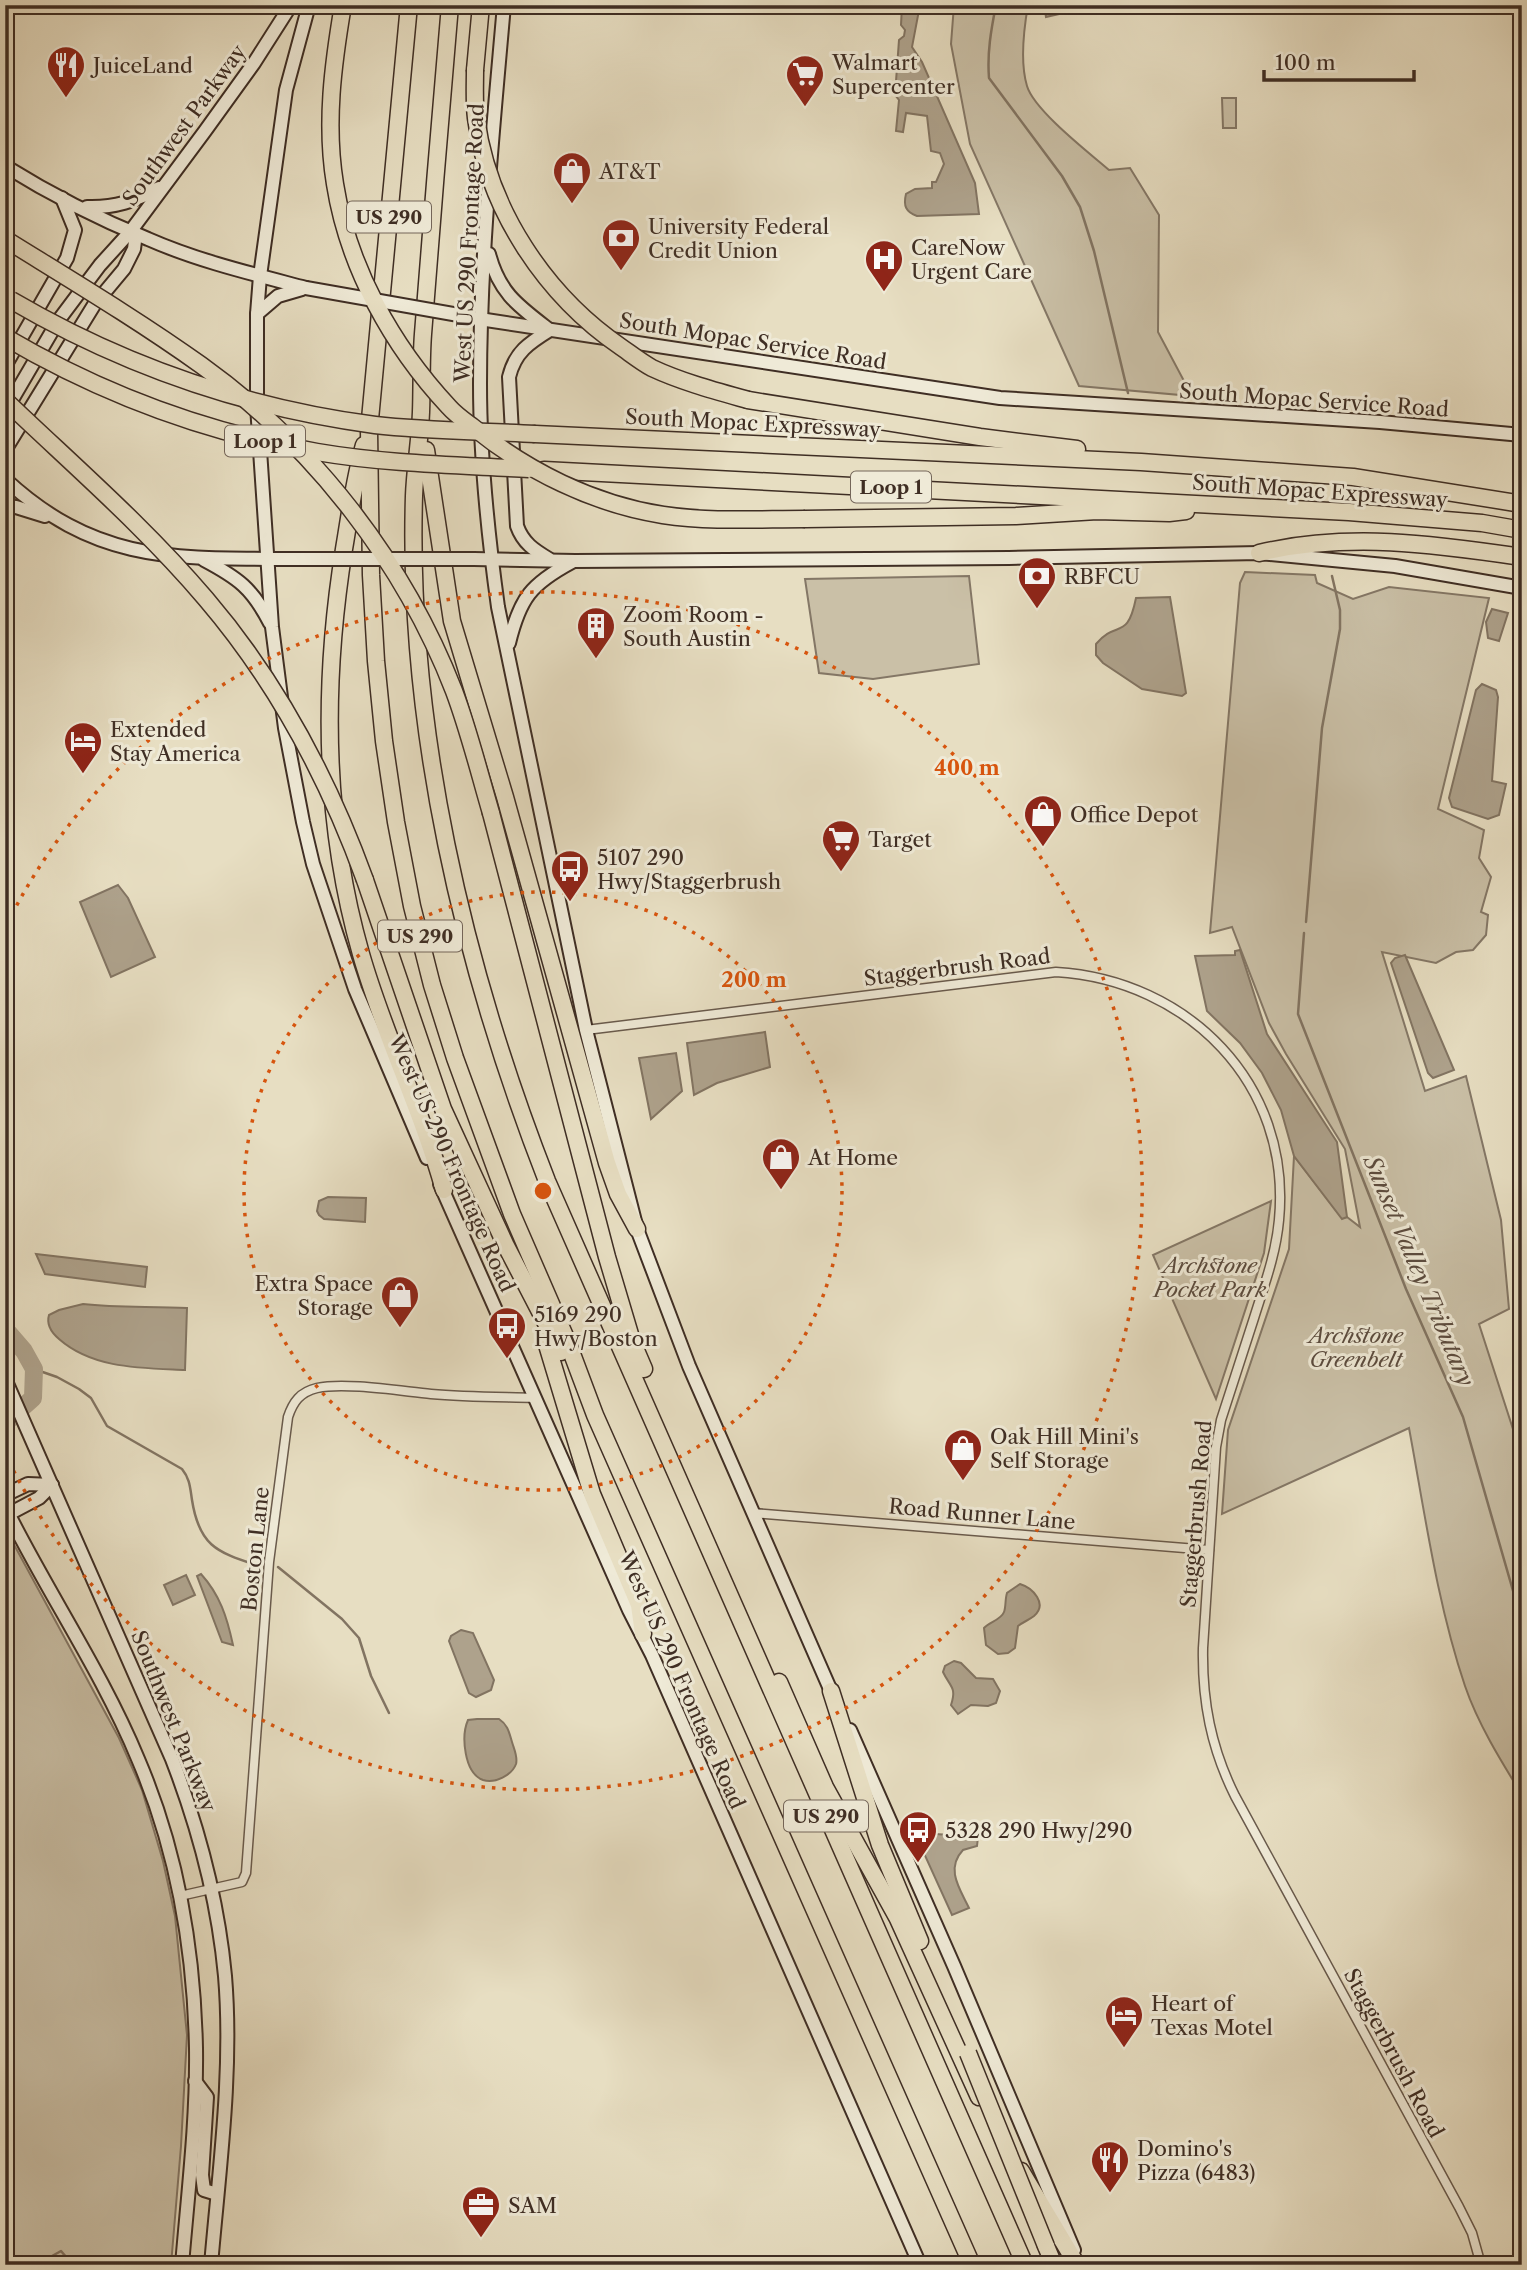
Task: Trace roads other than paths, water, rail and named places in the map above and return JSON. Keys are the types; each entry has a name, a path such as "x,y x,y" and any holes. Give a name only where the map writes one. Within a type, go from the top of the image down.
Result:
{"highway":[{"path":"343,5 332,88 331,136 335,184 346,231 363,277 400,345 450,408 501,451 569,488 613,503 661,514 708,519 1016,516 1097,511 1169,513 1237,506"},
{"name":"US 290","path":"409,5 369,430 376,661 396,822 412,906 432,985 481,1135 512,1214 568,1343 595,1415 972,2265"},
{"name":"US 290","path":"450,5 422,338 421,413 414,495 414,567 419,656 441,816 479,983 523,1120 547,1181 631,1366 790,1735 1025,2265"},
{"path":"481,5 475,69 476,117 487,164 508,219 536,264 569,305 604,335 650,367 748,400 1039,446 1105,452 1141,462"},
{"path":"5,239 203,366 290,439 327,480 390,566 436,649 464,723 491,813 632,1341 682,1463 825,1787 898,1919 991,2122 1079,2265"},
{"name":"South Mopac Expressway","path":"8,298 80,338 169,376 266,405 379,425 1141,462 1353,477 1522,504"},
{"name":"South Mopac Expressway","path":"5,337 108,390 198,424 262,441 375,460 1237,506 1469,522 1522,530"},
{"path":"5,400 164,553 207,600 267,680 311,754 341,818 365,880 443,1109 526,1287 595,1415"},
{"path":"421,413 452,621 505,797 607,1163 618,1194 637,1229"},
{"path":"369,430 356,474 333,624 328,725 332,806 344,880 361,954 444,1190"},
{"path":"1259,553 1290,546 1347,541 1390,541 1522,557"},
{"path":"526,1287 592,1494 639,1605 643,1634"},
{"path":"631,1366 632,1341"},
{"path":"831,1691 880,1845 1054,2265"}],"main road":[{"name":"Southwest Parkway","path":"5,411 58,321 100,265 132,236 162,186 254,63 291,5"},
{"name":"West US 290 Frontage Road","path":"309,5 286,90 260,276 257,314 257,406 272,627 285,728 316,875 364,1013 629,1610 643,1634 920,2265"},
{"name":"West US 290 Frontage Road","path":"504,5 486,240 475,318 492,558 498,607 520,718 586,1030 637,1229 689,1366 960,1979 1079,2265"},
{"name":"South Mopac Service Road","path":"5,166 132,236 306,288 475,318 1000,398 1405,424 1522,435"},
{"path":"80,206 115,206 130,202 162,186"},
{"path":"5,366 67,258 75,230 62,198"},
{"name":"Southwest Parkway","path":"5,450 83,323 124,269 134,250 132,236"},
{"path":"486,240 494,271 505,292 550,330 519,353 512,363 509,377 517,526 520,536 529,547 550,560"},
{"path":"257,314 278,296 306,288"},
{"path":"5,479 59,520"},
{"path":"5,506 59,520 102,540 140,552 200,559 492,558 575,561 1259,553 1395,566 1522,589"},
{"path":"200,559 233,575 243,583 260,604 272,627"},
{"path":"508,647 514,621 530,592 546,576 575,561"},
{"name":"Southwest Parkway","path":"5,1380 172,1759 191,1812 212,1889 225,1976 226,2008 225,2079 211,2265"},
{"path":"5,1495 28,1484 52,1485"},
{"path":"52,1485 39,1498 6,1512 111,1702 138,1760 157,1811 180,1896 195,2012 195,2080 182,2265"},
{"path":"195,2080 206,2097 202,2175 204,2190 217,2194"}],"street":[{"name":"Staggerbrush Road","path":"586,1030 1056,972 1092,975 1138,989 1169,1004 1198,1024 1233,1061 1259,1104 1275,1149 1280,1218 1275,1251 1221,1420 1215,1452 1202,1679 1206,1712 1223,1772 1459,2207 1472,2232 1481,2265"},
{"name":"Boston Lane","path":"180,1896 242,1882 246,1873 269,1562 284,1441 293,1403 300,1395 315,1388 333,1386 534,1398"},
{"name":"Road Runner Lane","path":"753,1513 1209,1550"}],"waterway":[{"name":"Sunset Valley Tributary","path":"996,5 990,42 989,78 1062,176 1080,207 1094,251 1128,393"},
{"name":"Sunset Valley Tributary","path":"1306,922 1322,728 1340,629 1340,610 1332,576"},
{"name":"Sunset Valley Tributary","path":"1304,933 1298,1014 1406,1289 1463,1417 1522,1622"},
{"path":"5,1329 24,1351 34,1369 33,1398 5,1423"},
{"path":"34,1369 79,1389 91,1398 107,1426 182,1469 188,1480 199,1527 205,1537 220,1551 256,1565"},
{"path":"278,1567 342,1619 359,1638 371,1676 389,1713"},
{"path":"36,2265 61,2251 73,2265"}],"place":[{"name":"JuiceLand","path":"66,99"},
{"name":"Walmart Supercenter","path":"805,108"},
{"name":"AT&T","path":"572,205"},
{"name":"University Federal Credit Union","path":"621,272"},
{"name":"CareNow Urgent Care","path":"884,293"},
{"name":"RBFCU","path":"1037,610"},
{"name":"Zoom Room - South Austin","path":"596,660"},
{"name":"Extended Stay America","path":"83,775"},
{"name":"Office Depot","path":"1043,848"},
{"name":"Target","path":"841,873"},
{"name":"5107 290 Hwy/Staggerbrush","path":"570,903"},
{"name":"At Home","path":"781,1191"},
{"name":"Extra Space Storage","path":"400,1329"},
{"name":"5169 290 Hwy/Boston","path":"507,1360"},
{"name":"Oak Hill Mini's Self Storage","path":"963,1482"},
{"name":"5328 290 Hwy/290","path":"918,1864"},
{"name":"Heart of Texas Motel","path":"1124,2049"},
{"name":"Domino's Pizza (6483)","path":"1110,2194"},
{"name":"SAM","path":"481,2239"}],"park label":[{"name":"Archstone Pocket Park","path":"1210,1277"},
{"name":"Archstone Greenbelt","path":"1356,1347"}]}
